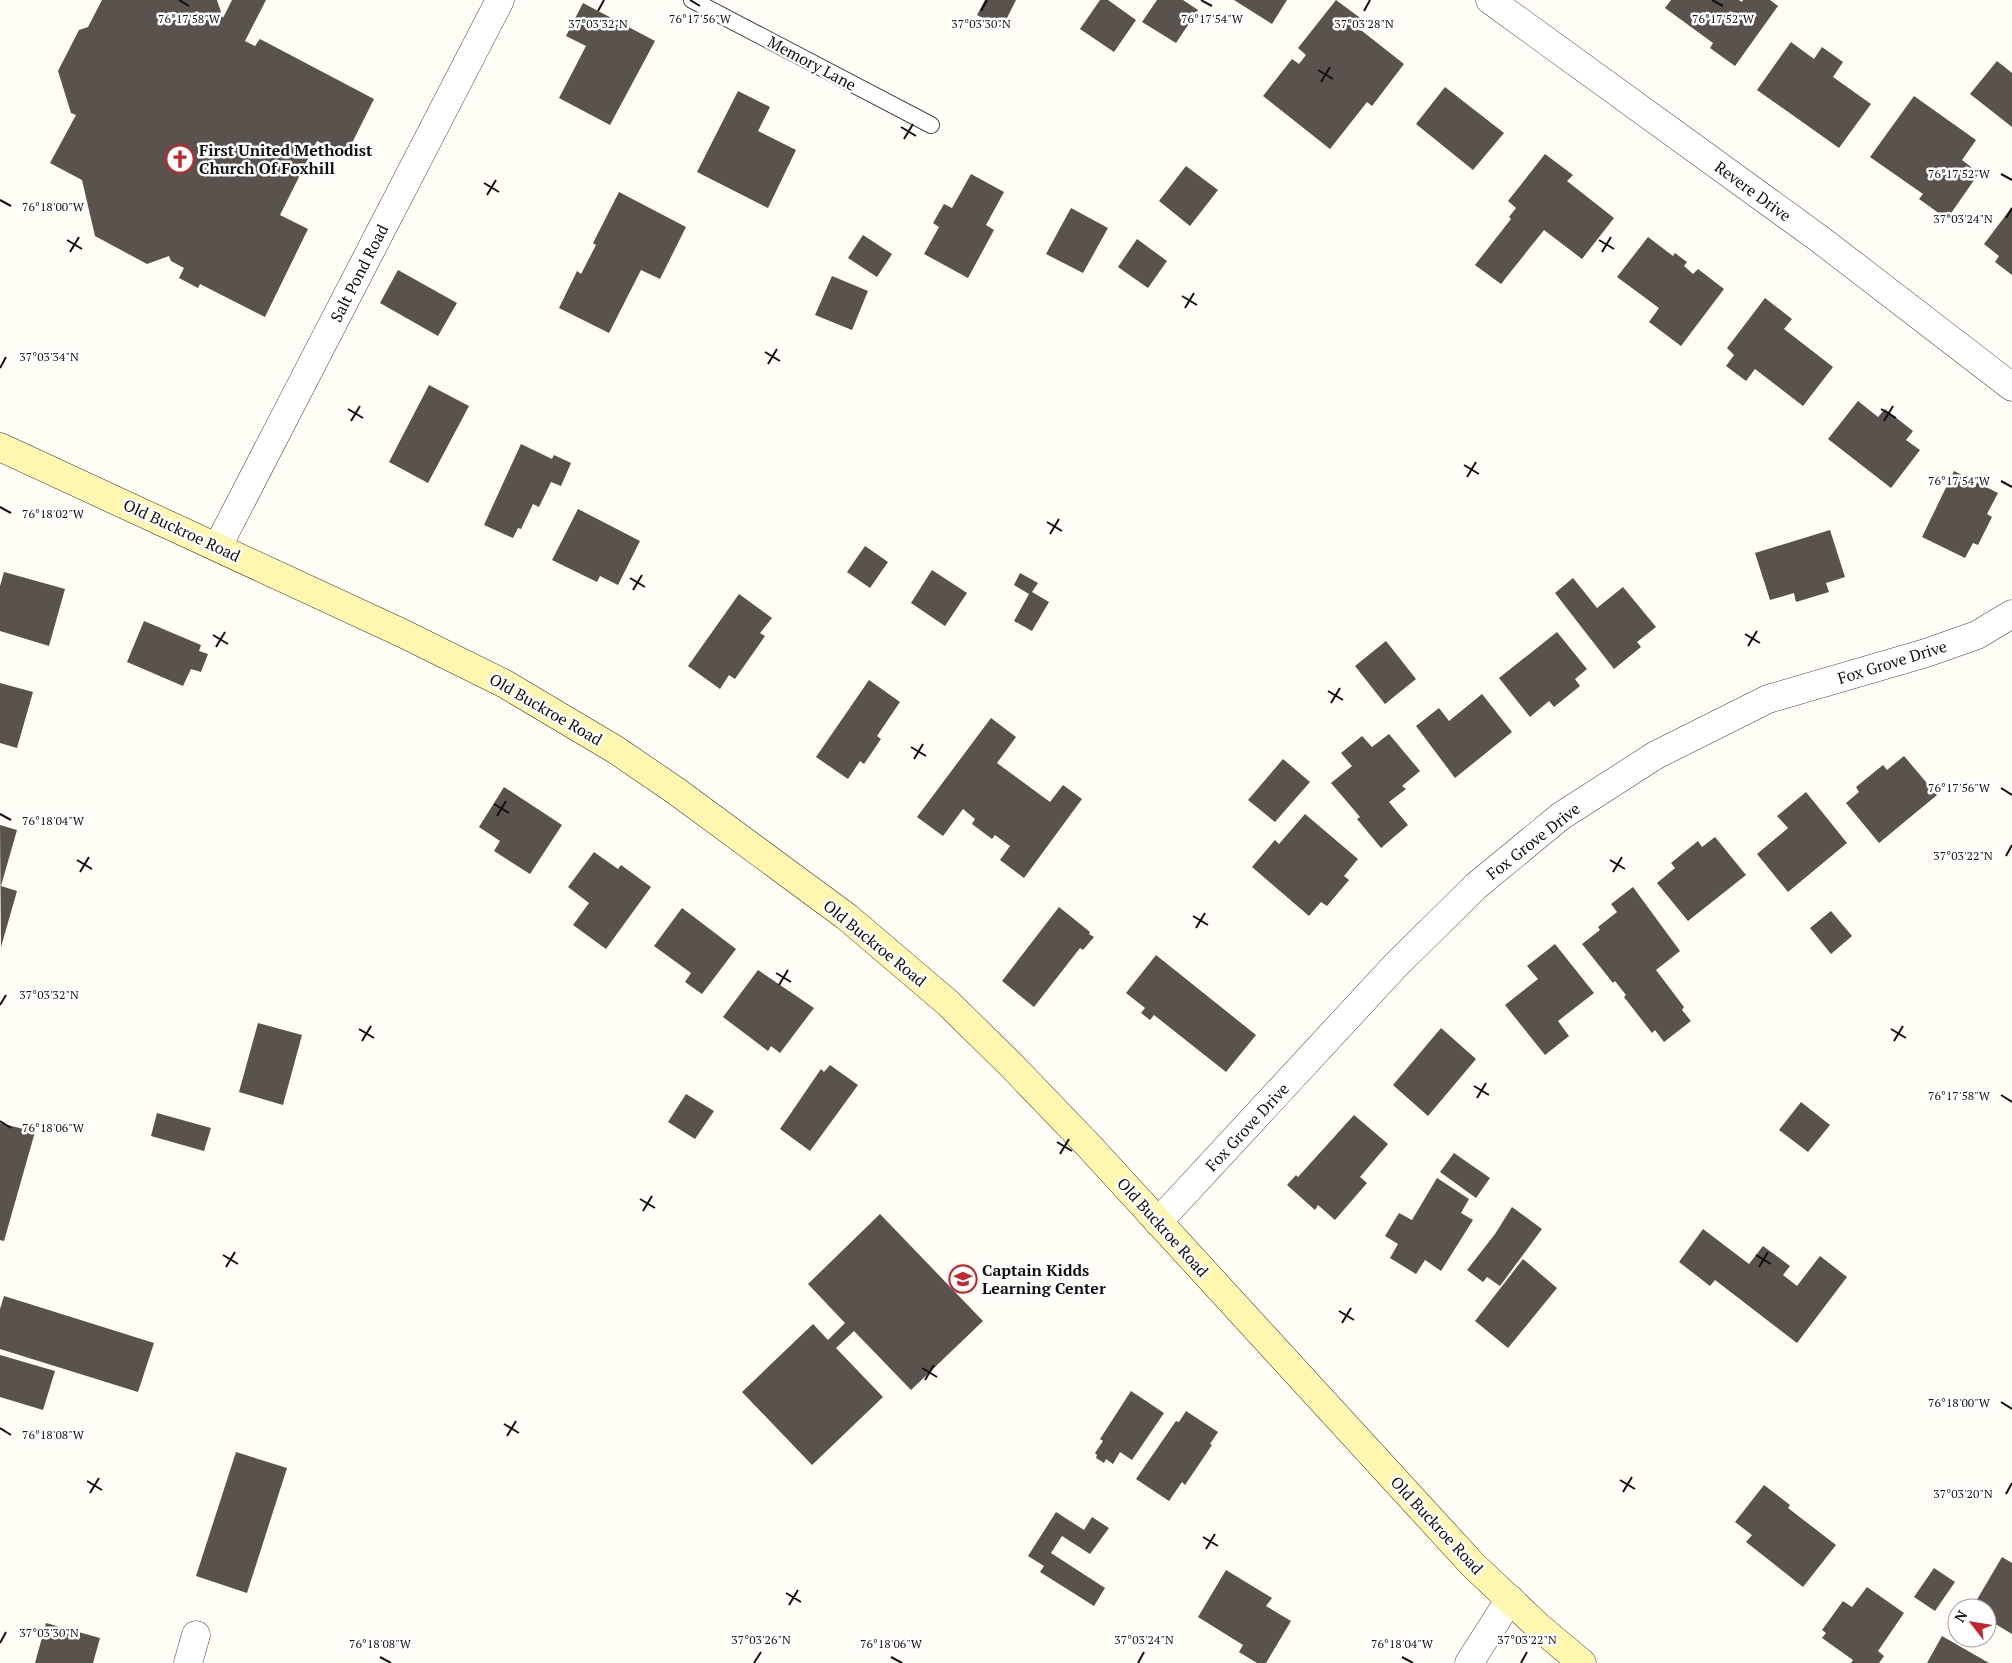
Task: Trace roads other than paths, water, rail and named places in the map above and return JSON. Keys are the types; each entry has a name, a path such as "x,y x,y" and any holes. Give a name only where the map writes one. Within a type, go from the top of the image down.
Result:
{"main road":[{"name":"Old Buckroe Road","path":"0,447 218,546 447,654 505,684 572,722 676,791 847,917 948,1003 1034,1088 1439,1529 1510,1599 1582,1663"}],"street":[{"name":"Salt Pond Road","path":"218,546 500,0"},
{"name":"Revere Drive","path":"1490,0 1821,240 2012,387"},
{"name":"Fox Grove Drive","path":"1158,1222 1396,966 1476,886 1561,816 1656,755 1768,699 1926,653 1977,635 2012,614"},
{"path":"1469,1663 1510,1599"},
{"path":"188,1663 196,1635"}],"lane":[{"name":"Memory Lane","path":"692,0 931,125"}],"place":[{"name":"First United Methodist Church Of Foxhill","path":"180,159"},
{"name":"Captain Kidds Learning Center","path":"963,1279"}]}
